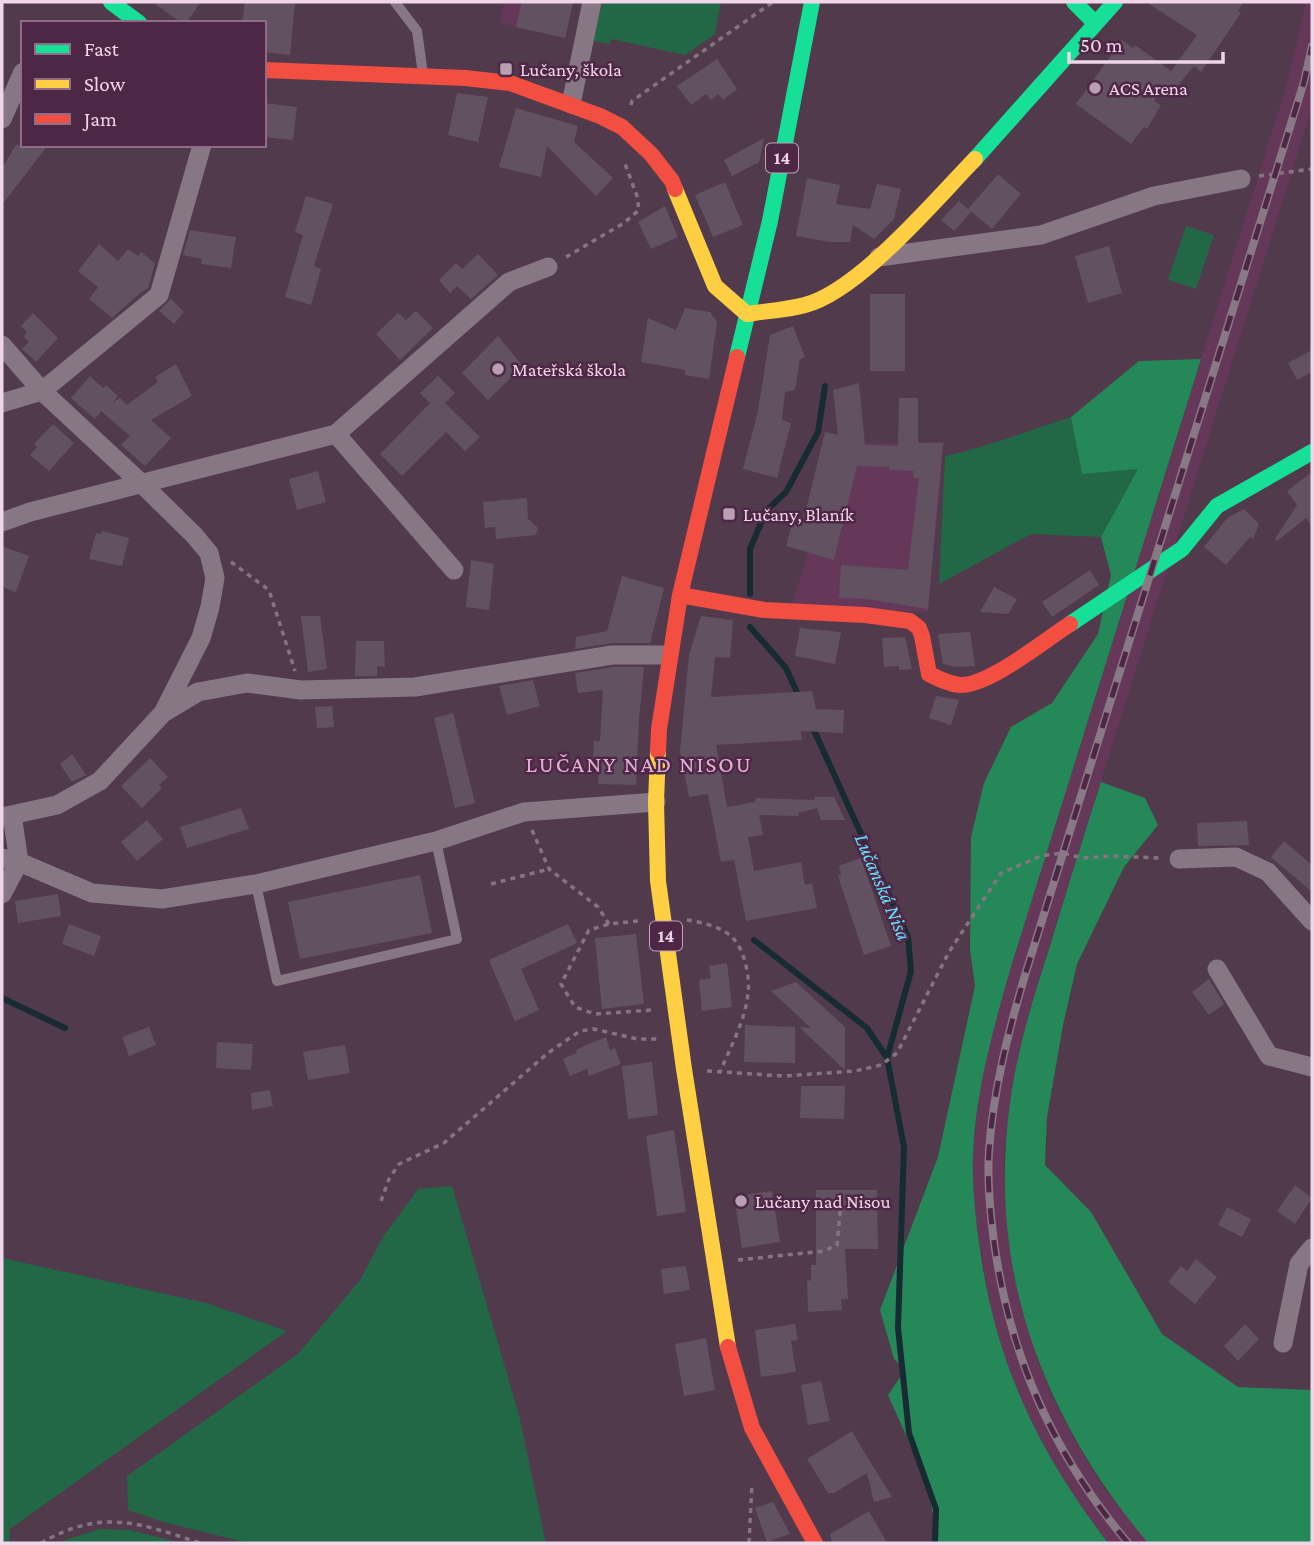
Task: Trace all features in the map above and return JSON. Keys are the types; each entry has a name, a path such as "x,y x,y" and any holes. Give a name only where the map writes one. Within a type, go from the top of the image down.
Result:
{"street":[{"path":"111,2 136,21"},
{"path":"571,104 592,2"},
{"name":"14","path":"812,2 770,221 680,595 659,729 656,802 658,881 726,1341 752,1428 815,1543"},
{"path":"266,70 465,78 510,83 571,104 622,127 651,153 672,181 715,286 747,314 807,305 844,286 879,257 994,140 1115,2"},
{"path":"1077,3 1095,23"},
{"path":"2,119 21,76"},
{"path":"2,403 42,391 159,295 201,147"},
{"path":"879,257 1041,234 1154,197 1247,178"},
{"path":"2,522 30,512 336,434 509,282 548,267"},
{"path":"2,345 42,391 194,535 209,553 215,578 211,607 201,638 163,713 100,781 58,806 7,816 11,860 2,894"},
{"path":"336,434 454,569"},
{"path":"680,595 764,610 865,615 910,621 919,628 922,636 929,674 942,681 962,685 987,679 1078,620 1182,549 1217,506 1312,452"},
{"path":"163,713 198,692 247,682 301,690 415,687 612,655 669,655"},
{"path":"11,860 92,893 162,899 256,884 436,841 524,812 656,802"},
{"path":"1179,859 1236,857 1268,872 1312,921"},
{"path":"1217,969 1269,1056 1312,1067"},
{"path":"1283,1343 1299,1264 1312,1248"}],"lane":[{"path":"395,2 416,31 423,78"},
{"path":"256,884 277,981 457,939 436,841"}],"path":[{"path":"548,267 624,223 639,210 637,196 616,142 632,101 773,2"},
{"path":"1247,178 1312,169"},
{"path":"226,558 269,590 301,690"},
{"path":"524,812 549,869 598,906 608,924"},
{"path":"684,1069 784,1076 856,1071 881,1065 897,1053 949,952 1001,873 1041,856 1062,853 1083,858 1111,856 1179,859"},
{"path":"491,884 549,869"},
{"path":"676,1009 595,1014 575,1007 561,984 589,930 608,924 663,919 704,922 732,936 746,964 748,994 720,1072"},
{"path":"381,1201 389,1179 399,1164 444,1143 548,1053 580,1031 594,1029 637,1039 680,1039"},
{"path":"715,1262 824,1251 837,1245 841,1202"},
{"path":"749,1543 753,1476"},
{"path":"41,1543 71,1529 99,1522 130,1522 200,1543"}],"shaded area":[{"path":"504,2 574,2 565,38 500,23"},
{"path":"1306,2 1312,2 1312,107 1039,979 1021,1043 1010,1101 1004,1155 1005,1205 1021,1306 1053,1399 1077,1444 1101,1484 1148,1543 1108,1543 1076,1502 1025,1412 1008,1371 991,1314 974,1207 973,1153 979,1096 991,1036 1010,970 1289,78"},
{"path":"944,442 928,612 792,606 808,553 825,557 829,536 840,539 858,444"}],"green space":[{"path":"602,2 721,2 715,34 685,55 611,39 610,44 593,41"},
{"path":"1186,226 1214,235 1196,289 1168,280"},
{"path":"1201,359 1010,970 986,1060 975,1130 973,1189 980,1249 987,1290 1009,1368 1041,1440 1083,1509 1108,1543 938,1543 927,1482 888,1395 905,1370 894,1359 880,1310 938,1157 975,986 970,949 971,837 984,783 1011,727 1052,703 1098,634 1111,575 1101,537 1138,469 1082,474 1071,417 1139,361"},
{"path":"1071,417 1082,474 1139,468 1101,537 1031,534 939,584 945,456"},
{"path":"1101,782 1145,798 1158,825 1124,867 1077,964 1047,1117 1045,1165 1091,1212 1162,1334 1238,1387 1312,1390 1312,1543 1148,1543 1111,1495 1078,1444 1052,1392 1031,1338 1016,1282 1007,1224 1005,1164 1010,1103 1031,1006"},
{"path":"452,1186 519,1415 546,1543 249,1543 167,1523 128,1510 127,1476 299,1353 360,1280 383,1237 418,1189"},
{"path":"2,1258 206,1303 287,1331 10,1529 9,1543 2,1543"},
{"path":"100,1529 129,1530 181,1543 56,1543"}],"building":[{"path":"152,2 201,2 187,21 179,21"},
{"path":"245,2 295,2 290,55 266,52 266,21 242,21"},
{"path":"522,2 573,2 565,38 516,27"},
{"path":"1146,2 1244,2 1238,11 1241,13 1201,72 1194,66 1169,96 1160,90 1154,101 1161,105 1147,129 1144,127 1131,144 1076,104 1122,40 1133,48 1135,45 1171,71 1197,35"},
{"path":"717,59 737,89 723,100 718,94 711,100 706,94 691,105 677,86"},
{"path":"457,93 488,97 478,142 448,135"},
{"path":"266,103 297,107 293,140 266,137"},
{"path":"516,108 578,126 574,142 613,178 596,196 547,146 541,177 499,167"},
{"path":"764,138 759,162 732,176 724,160"},
{"path":"16,145 46,147 2,205 2,168"},
{"path":"998,174 1021,194 992,229 968,209"},
{"path":"807,178 840,185 836,204 870,209 877,184 901,189 894,219 874,239 853,225 850,242 829,242 796,236"},
{"path":"725,182 743,225 713,237 695,195"},
{"path":"306,196 333,204 314,266 321,269 311,305 285,297 303,235 295,232"},
{"path":"959,201 971,212 954,231 941,220"},
{"path":"665,206 678,237 651,249 638,222"},
{"path":"190,230 236,237 231,268 201,264 202,259 183,255"},
{"path":"99,244 118,261 128,249 138,256 141,252 155,263 148,288 112,318 89,299 98,287 78,271"},
{"path":"1109,246 1122,293 1088,303 1075,256"},
{"path":"478,254 498,275 471,299 457,286 450,293 439,280 456,263 462,269"},
{"path":"870,294 905,294 905,371 870,371"},
{"path":"171,299 184,312 174,324 159,311"},
{"path":"685,308 710,312 717,322 709,379 685,375 685,370 641,362 648,318 676,330"},
{"path":"416,311 433,328 400,360 376,334 398,313 406,320"},
{"path":"33,313 58,338 36,362 22,349 29,342 24,337 27,332 21,326"},
{"path":"793,326 805,357 800,359 795,390 785,392 782,420 791,423 777,478 743,469 758,411 770,335"},
{"name":"Mateřská škola","path":"498,336 523,366 488,400 462,373"},
{"path":"1312,350 1312,372 1297,380 1288,363"},
{"path":"176,364 192,396 151,420 171,438 145,466 121,445 130,436 101,411 95,419 71,398 90,376 103,388 106,385 118,396 112,403 120,398 127,405 158,382 155,377"},
{"path":"438,376 455,393 445,403 480,437 465,451 446,432 402,476 380,454 430,403 420,393"},
{"path":"859,383 865,445 898,446 899,398 918,398 918,443 943,443 928,609 867,599 839,598 841,565 908,570 919,478 913,478 914,471 857,466 834,560 786,546 792,524 802,526 825,432 838,435 833,390"},
{"path":"53,424 74,443 49,471 30,455 37,447 34,444"},
{"path":"318,471 326,502 297,510 289,479"},
{"path":"1312,472 1312,526 1306,518 1277,541 1275,539 1297,505 1287,491"},
{"path":"527,498 528,519 538,528 536,535 496,539 495,527 485,528 483,502"},
{"path":"1244,509 1259,524 1253,539 1250,537 1226,565 1204,547 1227,518"},
{"path":"102,531 129,538 122,566 89,559 96,533 101,534"},
{"path":"2,546 29,556 16,592 2,587"},
{"path":"471,560 494,564 489,610 466,607"},
{"path":"1090,570 1099,585 1052,617 1042,602"},
{"path":"622,576 664,588 650,643 612,643 575,649 576,637 607,631"},
{"path":"994,587 1017,599 1008,614 980,612"},
{"path":"301,616 320,616 327,669 308,672"},
{"path":"701,616 733,620 730,658 715,657 711,697 812,691 816,709 844,710 843,733 801,731 802,740 716,745 727,807 755,802 756,798 815,800 814,797 834,797 845,820 821,820 817,808 798,813 799,816 759,815 763,835 748,837 754,871 801,862 805,885 812,883 817,908 746,921 734,860 721,862 708,794 689,797 680,752 689,655"},
{"path":"800,628 841,632 835,664 795,656"},
{"path":"970,632 975,666 955,667 943,664 938,634"},
{"path":"905,637 912,669 884,667 882,638"},
{"path":"356,641 384,641 385,667 377,666 377,676 355,676"},
{"path":"613,667 644,667 636,785 598,784 599,765 593,765 594,741 600,741 603,690 578,693 575,673"},
{"path":"533,680 540,706 507,715 499,686"},
{"path":"936,696 959,700 951,725 929,718"},
{"path":"332,706 334,727 317,728 315,707"},
{"path":"453,713 475,803 455,808 434,718"},
{"path":"72,754 86,775 72,782 60,764"},
{"path":"150,758 168,777 159,785 162,788 142,808 121,786"},
{"path":"241,808 249,829 187,848 180,827"},
{"path":"147,820 163,839 137,861 121,842"},
{"path":"1247,821 1249,845 1198,846 1197,823"},
{"path":"1284,841 1312,865 1312,892 1271,857"},
{"path":"861,858 891,946 864,955 838,876 841,874 839,866"},
{"path":"420,875 432,933 300,959 288,902"},
{"path":"58,894 61,916 18,923 15,901"},
{"path":"69,924 101,936 94,956 62,944"},
{"path":"568,924 577,943 521,969 539,1010 515,1021 489,960"},
{"path":"636,934 644,1004 602,1009 595,938"},
{"path":"727,963 732,1007 702,1011 699,980 711,978 709,966"},
{"path":"1209,979 1224,1004 1209,1015 1192,992"},
{"path":"796,982 845,1027 845,1070 799,1027 811,1028 771,991"},
{"path":"745,1025 795,1027 795,1063 744,1062"},
{"path":"149,1027 156,1045 129,1056 122,1037"},
{"path":"606,1037 610,1050 615,1048 621,1064 589,1076 587,1069 570,1076 563,1059"},
{"path":"217,1042 253,1044 251,1070 216,1068"},
{"path":"345,1045 350,1073 308,1080 303,1052"},
{"path":"652,1062 658,1115 628,1119 622,1066"},
{"path":"801,1086 845,1086 844,1119 800,1118"},
{"path":"270,1090 273,1106 252,1110 251,1093"},
{"path":"674,1130 686,1212 657,1216 646,1136"},
{"path":"1295,1185 1312,1198 1295,1224 1277,1211"},
{"path":"816,1190 877,1190 878,1249 845,1249 848,1299 841,1299 842,1310 808,1312 807,1281 811,1280 811,1265 816,1265"},
{"path":"772,1191 780,1242 742,1248 734,1196"},
{"path":"1227,1207 1251,1219 1242,1237 1218,1225"},
{"path":"1196,1259 1217,1277 1195,1304 1168,1282 1181,1266 1187,1271"},
{"path":"686,1266 690,1290 664,1294 661,1269"},
{"path":"795,1324 798,1340 791,1341 796,1372 761,1377 755,1330"},
{"path":"1245,1324 1259,1339 1238,1361 1224,1346"},
{"path":"706,1338 715,1390 684,1396 675,1344"},
{"path":"821,1381 830,1421 808,1425 801,1385"},
{"path":"852,1431 892,1497 874,1502 867,1473 834,1493 828,1493 807,1459"},
{"path":"773,1502 790,1534 767,1542 755,1508"},
{"path":"869,1511 887,1543 832,1543 830,1534"}],"waterway":[{"name":"Lučanská Nisa","path":"750,594 750,549 766,511 786,492 818,432 825,386"},
{"name":"Lučanská Nisa","path":"750,627 786,668 799,697"},
{"name":"Lučanská Nisa","path":"812,726 908,937 911,971 887,1058 904,1147 898,1328 909,1433 936,1509 935,1543"},
{"path":"754,940 867,1028 887,1058"},
{"path":"2,998 65,1028"}],"railway":[{"path":"1128,1543 1101,1509 1057,1439 1039,1402 1011,1325 1001,1284 990,1208 988,1162 991,1129 1002,1062 1025,975 1304,82 1312,46"}],"traffic: fast":[{"path":"111,2 136,21"},
{"path":"737,357 770,221 812,2"},
{"path":"1074,2 1095,23"},
{"path":"975,159 1115,2"},
{"path":"1070,624 1182,549 1217,506 1312,452"}],"traffic: slow":[{"path":"675,189 715,286 747,314 805,305 849,282 918,220 975,159"},
{"path":"658,751 658,881 684,1069 728,1347"}],"traffic: jam":[{"path":"266,70 465,78 510,83 600,116 622,127 651,154 675,189"},
{"path":"658,751 680,595 737,357"},
{"path":"680,595 764,610 865,615 910,621 919,628 922,636 929,674 960,685 986,678 1001,670 1070,624"},
{"path":"728,1347 752,1428 815,1543"}],"place":[{"name":"Lučany, škola","path":"506,69"},
{"name":"ACS Arena","path":"1095,88"},
{"name":"Mateřská škola","path":"498,369"},
{"name":"Lučany, Blaník","path":"729,514"},
{"name":"Lučany nad Nisou","path":"741,1201"}],"district":[{"name":"LUČANY NAD NISOU","path":"639,764"}]}
